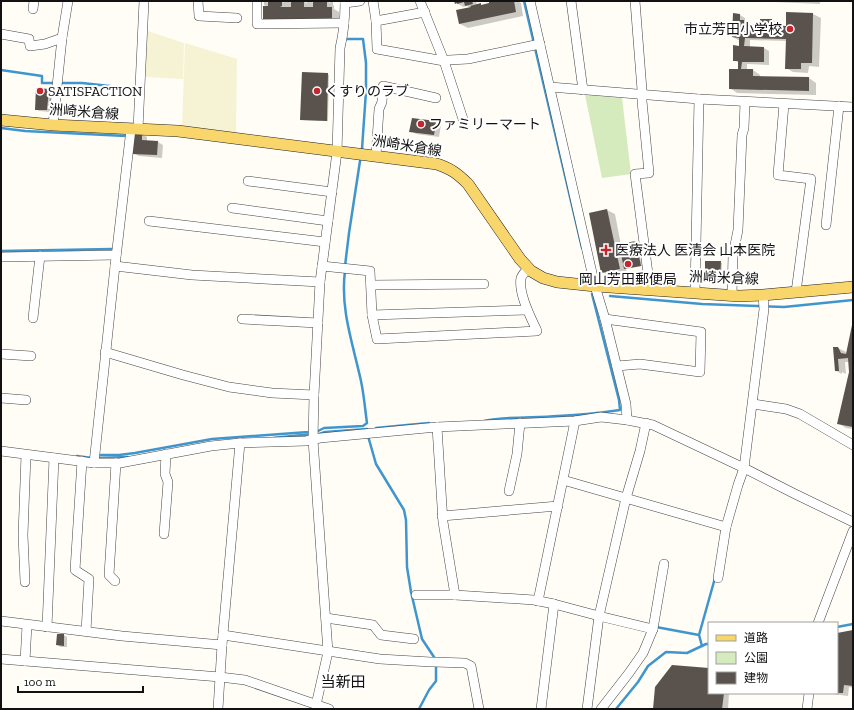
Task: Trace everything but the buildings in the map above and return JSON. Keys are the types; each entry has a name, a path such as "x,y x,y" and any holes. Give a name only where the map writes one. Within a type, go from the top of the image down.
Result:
{"main road":[{"name":"洲崎米倉線","path":"1,120 53,125 178,131 437,164 449,168 468,184 520,259 528,268 543,278 597,291 650,289 695,292 732,295 764,303 796,292 853,287"}],"street":[{"path":"53,125 62,38 68,1"},
{"path":"94,458 116,255 134,129 144,1"},
{"path":"198,1 199,16 237,18"},
{"path":"257,1 257,24 344,24"},
{"path":"316,704 328,652 313,436 320,282 336,152 340,48 343,37 345,2 360,1"},
{"path":"373,1 376,21 377,49 444,61 468,59 536,44"},
{"path":"420,1 444,61 463,119"},
{"path":"530,1 536,44 550,87 597,291 626,404 627,420"},
{"path":"571,1 583,90"},
{"path":"635,1 649,173 635,174 650,289"},
{"path":"376,21 425,12"},
{"path":"1,34 29,39 30,46 45,44 62,38"},
{"path":"376,156 379,109 382,102 383,86 436,98"},
{"path":"550,87 699,99 853,107"},
{"path":"695,292 699,99"},
{"path":"732,295 733,255 738,230 742,134 744,128 745,102"},
{"path":"784,104 778,175 811,179 796,292"},
{"path":"826,225 839,106"},
{"path":"248,181 332,192"},
{"path":"232,208 328,221"},
{"path":"150,221 325,242"},
{"path":"1,257 116,255"},
{"path":"33,318 40,256"},
{"path":"115,266 192,275 320,282"},
{"path":"322,266 370,270 372,315 377,339 537,331 527,310 521,287 521,277 528,268"},
{"path":"371,285 484,284"},
{"path":"718,578 726,527 744,468 753,404 764,303"},
{"path":"372,315 527,310"},
{"path":"242,319 318,323"},
{"path":"605,319 701,332 700,372 640,364 617,366"},
{"path":"105,352 228,387 272,393 314,395"},
{"path":"1,354 31,356"},
{"path":"1,398 26,400"},
{"path":"753,404 786,409 800,414 853,445"},
{"path":"313,436 320,438 438,427 575,421 601,417 646,423 744,468 853,522"},
{"path":"539,599 575,421"},
{"path":"509,491 517,454 520,423"},
{"path":"587,709 599,614 626,498 640,451 646,423"},
{"path":"438,427 442,516 454,593"},
{"path":"1,451 82,462 94,458 120,463 211,446 240,443 306,441 313,436"},
{"path":"218,709 222,645 240,443"},
{"path":"25,582 23,536 26,454"},
{"path":"164,534 168,482 165,474 166,454"},
{"path":"47,627 54,458"},
{"path":"82,462 75,570 89,579 86,631"},
{"path":"115,581 109,575 116,463"},
{"path":"563,480 726,527"},
{"path":"442,516 558,506"},
{"path":"818,622 853,531"},
{"path":"601,709 643,653 653,627 664,564"},
{"path":"416,595 454,593 539,599 554,604 653,627"},
{"path":"541,709 554,604"},
{"path":"326,618 373,625 381,635 414,639"},
{"path":"1,621 222,645"},
{"path":"25,661 27,624"},
{"path":"223,635 380,659 466,663 471,666 479,709"},
{"path":"1,660 245,680 330,709"},
{"path":"807,709 809,694"}],"shaded area":[{"path":"148,31 184,43 183,79 147,77 143,74 145,34"},
{"path":"185,43 237,59 236,134 182,127"}],"green space":[{"path":"585,95 622,98 631,174 602,178"}],"waterway":[{"path":"524,1 582,248"},
{"path":"346,39 363,39 366,63 366,91 362,149"},
{"path":"1,70 42,76 42,83 54,83"},
{"path":"59,83 82,83 137,89"},
{"path":"1,128 25,131 126,136"},
{"path":"345,266 360,161"},
{"path":"1,251 112,249"},
{"path":"97,455 135,453 212,439 308,432 318,431 324,428 363,426 367,423 362,386 346,313 344,299 345,271"},
{"path":"484,421 493,419 549,417 620,410 619,400 592,294"},
{"path":"610,296 702,304 784,307 853,300"},
{"path":"376,428 429,423"},
{"path":"319,434 325,432 367,429"},
{"path":"273,438 312,434"},
{"path":"368,436 376,464 404,510 406,520 407,567 411,592 422,639 436,660"},
{"path":"77,456 92,458"},
{"path":"97,458 128,457"},
{"path":"699,635 715,578"},
{"path":"838,627 853,624"},
{"path":"656,627 699,635 702,646"},
{"path":"616,709 638,682 648,666 666,652 687,653 708,644"},
{"path":"419,709 429,690 436,681 436,665"}],"place":[{"name":"市立芳田小学校","path":"790,29"},
{"name":"SATISFACTION","path":"40,91"},
{"name":"くすりのラブ","path":"317,91"},
{"name":"ファミリーマート","path":"421,124"},
{"name":"医療法人 医清会 山本医院","path":"606,250"},
{"name":"岡山芳田郵便局","path":"628,264"}],"district":[{"name":"当新田","path":"343,682"}]}
